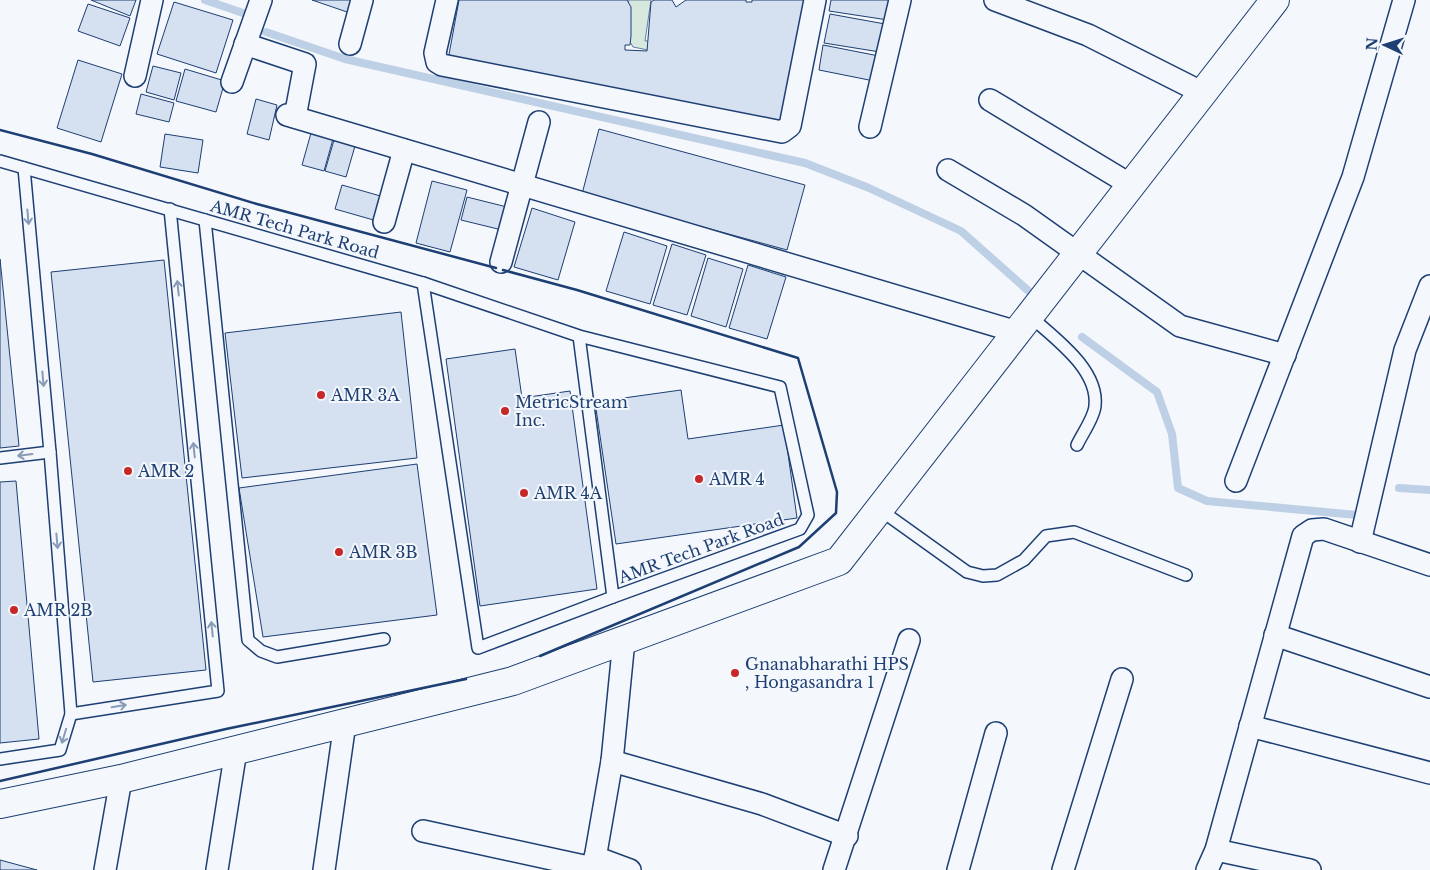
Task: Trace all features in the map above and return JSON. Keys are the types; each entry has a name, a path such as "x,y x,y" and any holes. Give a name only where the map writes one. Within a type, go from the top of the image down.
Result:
{"street":[{"path":"135,76 152,0"},
{"path":"232,82 261,0"},
{"path":"350,44 362,0"},
{"path":"447,0 435,54 437,62 442,65 782,132 790,126 814,0"},
{"path":"870,127 900,0"},
{"path":"995,0 1088,35 1203,93"},
{"path":"0,804 121,779 513,681 838,561 1275,0"},
{"path":"1236,481 1353,177 1404,0"},
{"path":"245,44 305,64 291,116 522,185 1023,324"},
{"path":"990,100 1131,185"},
{"path":"501,262 539,122"},
{"path":"384,222 404,150"},
{"path":"948,170 1024,215 1180,326 1284,355"},
{"path":"1360,542 1405,350 1430,286"},
{"path":"1207,870 1216,850 1303,536 1312,530 1324,529 1430,565"},
{"path":"1275,635 1430,687"},
{"path":"594,865 612,761 624,640"},
{"path":"834,870 910,640"},
{"path":"1063,870 1122,679"},
{"path":"324,870 345,723"},
{"path":"1250,726 1430,773"},
{"path":"958,870 996,733"},
{"path":"217,870 236,750"},
{"path":"612,761 762,804 846,836"},
{"path":"105,870 121,779"},
{"path":"423,832 594,865 630,870"},
{"path":"1216,850 1310,870"}],"lane":[{"name":"AMR Tech Park Road","path":"0,161 423,283 579,336 780,388 808,516 800,529 613,597 579,336"},
{"path":"0,759 60,750 71,714 50,452 24,168"},
{"path":"71,714 218,691 170,209"},
{"path":"205,220 248,640 260,651 277,657 384,639"},
{"path":"423,283 478,648 613,597"},
{"path":"1023,324 1080,362 1092,385 1095,407 1077,445"},
{"path":"0,458 50,452"},
{"path":"879,509 967,572 983,576 997,575 1024,560 1046,536 1074,532 1186,574"}],"shaded area":[{"path":"629,0 651,0 645,41 649,41 648,50 633,47 629,40 620,35"}],"building":[{"path":"91,0 136,0 130,16"},
{"path":"312,0 354,0 350,13"},
{"path":"459,0 627,0 631,7 631,36 630,45 625,45 625,50 647,51 651,2 654,0 672,0 676,7 686,0 746,0 746,2 752,2 752,0 808,0 784,125 448,60"},
{"path":"831,0 891,0 888,20 829,11"},
{"path":"174,2 233,20 216,73 157,54"},
{"path":"88,4 130,18 120,46 78,31"},
{"path":"830,14 885,24 880,52 824,43"},
{"path":"823,45 879,56 874,81 819,70"},
{"path":"78,60 122,74 101,142 57,128"},
{"path":"153,66 181,73 174,100 146,92"},
{"path":"185,69 225,81 216,112 176,101"},
{"path":"141,94 174,103 169,122 136,114"},
{"path":"256,99 277,105 269,140 247,134"},
{"path":"599,129 805,185 787,250 582,194"},
{"path":"311,133 333,139 324,171 302,165"},
{"path":"165,134 203,140 198,173 160,167"},
{"path":"334,140 355,146 346,177 325,171"},
{"path":"432,181 467,190 450,252 416,243"},
{"path":"342,185 384,197 377,221 335,209"},
{"path":"467,197 507,207 502,230 461,220"},
{"path":"532,208 575,222 558,280 514,267"},
{"path":"624,232 667,246 650,304 606,291"},
{"path":"672,244 706,255 687,315 653,305"},
{"path":"708,258 743,269 726,327 691,316"},
{"path":"0,259 19,446 0,448"},
{"name":"AMR 2","path":"164,260 206,670 93,682 51,272"},
{"path":"748,265 786,277 767,339 729,328"},
{"name":"AMR 3A","path":"401,312 417,458 242,478 225,333"},
{"name":"AMR 4A","path":"515,349 522,398 570,391 597,589 480,606 446,359"},
{"name":"AMR 4","path":"681,390 688,439 784,425 797,518 616,544 595,402"},
{"name":"AMR 3B","path":"417,464 437,615 263,637 239,488"},
{"name":"AMR 2B","path":"16,481 39,739 0,743 0,482"},
{"path":"0,860 37,870 0,870"}],"waterway":[{"path":"205,0 243,13"},
{"path":"266,32 345,59 805,163 869,188 961,231 1033,295"},
{"path":"1082,337 1157,392 1172,434 1178,488 1207,501 1357,515"},
{"path":"1399,488 1430,490"}],"wall":[{"path":"0,130 92,154 257,204 496,268"},
{"path":"503,270 577,290 798,358 837,492 836,513 799,547 540,656"},
{"path":"0,781 226,729 466,679"}],"place":[{"name":"AMR 3A","path":"321,395"},
{"name":"MetricStream Inc.","path":"505,411"},
{"name":"AMR 2","path":"128,471"},
{"name":"AMR 4","path":"699,479"},
{"name":"AMR 4A","path":"524,493"},
{"name":"AMR 3B","path":"339,552"},
{"name":"AMR 2B","path":"14,610"},
{"name":"Gnanabharathi HPS , Hongasandra 1","path":"735,673"}]}
